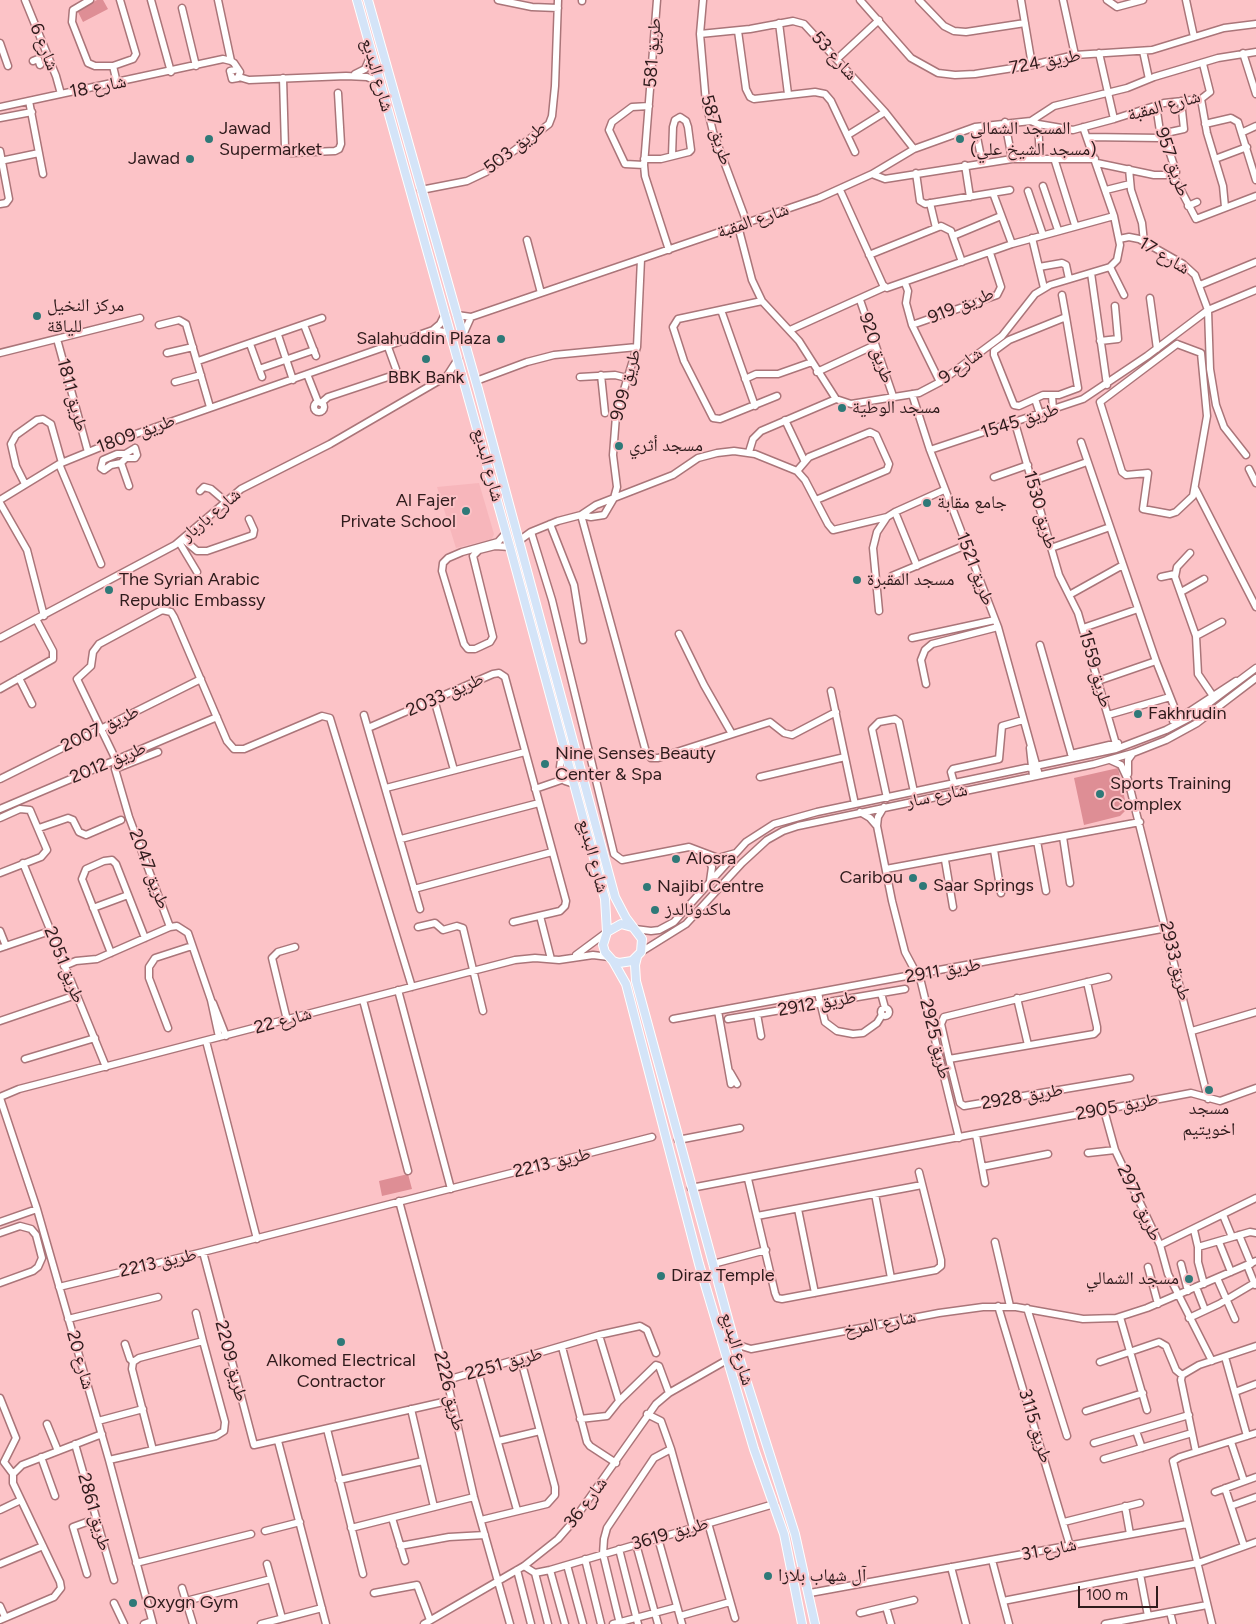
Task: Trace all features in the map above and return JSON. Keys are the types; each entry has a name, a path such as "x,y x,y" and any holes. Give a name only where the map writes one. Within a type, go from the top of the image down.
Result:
{"main road":[{"name":"شارع البديع","path":"357,0 371,55 464,378 574,784 604,899 607,932"},
{"name":"شارع البديع","path":"368,0 464,335 616,896 634,928"},
{"path":"435,279 446,276"},
{"path":"616,925 634,928 642,939 639,954 626,963 611,959 603,945 607,932 616,925"},
{"name":"شارع البديع","path":"639,954 635,965 636,981 734,1344 795,1534 810,1593 815,1624"},
{"name":"شارع البديع","path":"611,959 626,984 699,1264 754,1449 784,1534 802,1624"}],"street":[{"name":"شارع 6","path":"25,0 48,55 61,94"},
{"path":"90,0 73,10 72,22 88,64 95,66 113,66 132,59 136,54 120,0"},
{"path":"150,0 171,72"},
{"path":"218,0 232,61 239,73"},
{"path":"498,0 558,8"},
{"name":"طريق 503","path":"421,190 467,181 486,172 548,124 552,116 555,86 558,0"},
{"name":"طريق 581","path":"657,0 644,162 645,176 669,250"},
{"path":"700,34 703,0"},
{"name":"طريق 724","path":"860,0 911,58 938,73 975,74 1032,65 1075,55 1143,51 1169,46 1224,28 1256,24"},
{"path":"919,0 944,26 954,31 966,32 1025,23"},
{"path":"1021,0 1032,65"},
{"path":"1063,0 1075,55"},
{"path":"1107,0 1117,7 1143,0"},
{"path":"1194,37 1186,1 1195,0"},
{"path":"182,8 196,66"},
{"path":"837,59 879,20"},
{"name":"شارع 53","path":"700,34 738,31 793,21 804,24 885,112 914,149"},
{"path":"779,23 788,94"},
{"path":"738,31 747,94 754,98 815,92 825,94 848,135 855,152"},
{"name":"طريق 587","path":"700,34 704,89 710,118 747,223"},
{"path":"0,43 2,56 8,66"},
{"path":"1143,51 1149,79"},
{"name":"شارع المقبة","path":"1031,121 1054,106 1127,88 1149,79 1203,64 1256,52"},
{"path":"1099,53 1114,119"},
{"path":"1243,54 1256,94"},
{"path":"37,62 48,55"},
{"path":"346,76 362,71 371,55"},
{"path":"219,60 230,71 232,79 239,73"},
{"name":"شارع 18","path":"0,107 171,72 219,60 232,61"},
{"name":"شارع المقبة","path":"471,318 840,190 872,174 914,149 975,127 1005,122 1031,121 1068,130 1083,128 1156,105 1201,99 1210,92 1203,64"},
{"path":"113,66 118,83"},
{"path":"230,71 254,79 346,76 370,77 379,82"},
{"path":"283,78 285,146 291,153 335,151 339,149 341,144 338,93"},
{"path":"1201,99 1205,124 1220,176 1225,207 1256,196"},
{"path":"29,101 43,174"},
{"path":"1087,137 1161,136 1184,129 1181,101"},
{"name":"طريق 957","path":"1156,105 1161,136 1167,144 1176,172 1173,175 1195,218 1225,207"},
{"name":"طريق 581","path":"644,162 625,164 609,130 612,122 632,107 649,106"},
{"path":"0,118 32,112"},
{"path":"848,135 885,112"},
{"path":"644,162 658,160 672,156 691,150 688,127 686,121 680,117 675,120 673,127 672,156"},
{"path":"1205,124 1231,118 1238,122 1243,132 1256,180"},
{"path":"1005,122 1012,159"},
{"path":"1038,124 1040,157"},
{"path":"1243,132 1256,126"},
{"path":"975,127 982,162"},
{"name":"شارع 17","path":"1083,128 1106,190 1119,239 1132,237 1144,242 1188,267 1200,284 1208,310 1210,369 1216,405 1224,427 1246,455"},
{"path":"1214,158 1247,147"},
{"path":"0,151 8,199 6,203 0,204"},
{"path":"1,161 39,153"},
{"path":"872,174 885,179 965,164 1040,157 1096,161 1154,175 1173,175"},
{"path":"1054,158 1075,226"},
{"path":"965,164 970,197"},
{"path":"1129,169 1130,184 1142,223 1144,242"},
{"path":"916,173 920,201 925,204 1010,190"},
{"path":"1106,190 1130,184"},
{"path":"1044,186 1058,230"},
{"path":"840,190 885,287"},
{"path":"1028,191 1043,235"},
{"path":"993,193 1012,244"},
{"path":"1188,206 1198,202"},
{"path":"930,204 936,228"},
{"path":"953,236 1001,216"},
{"path":"790,330 860,300 885,287 890,289 1012,244 1114,216"},
{"path":"738,226 752,280 762,301 790,330 836,399 757,434 749,452"},
{"path":"869,255 936,228 946,228 953,236 962,262"},
{"path":"1032,238 1044,288"},
{"path":"1119,239 1120,253 1110,266 1124,295"},
{"path":"527,240 541,293"},
{"name":"طريق 919","path":"912,325 997,295 1001,287 990,252"},
{"name":"طريق 909","path":"581,515 598,516 609,510 617,487 614,436 616,416 636,347 641,259"},
{"path":"1200,284 1256,262"},
{"path":"1039,267 1062,263 1066,265 1070,279"},
{"name":"شارع 9","path":"836,399 851,404 924,391 940,382 1002,336 1028,301 1044,288 1110,266"},
{"path":"1091,273 1107,385"},
{"name":"طريق 919","path":"905,283 908,291 906,303 912,325 940,382"},
{"name":"طريق 1545","path":"930,450 1083,399 1107,385 1208,310 1256,290"},
{"path":"1062,294 1079,384 1075,391 1035,399 1019,406 1012,403 994,353 1009,340 1066,317"},
{"path":"1150,298 1156,349"},
{"name":"طريق 920","path":"860,300 893,396"},
{"path":"762,301 678,319 673,328 678,347 713,418 720,419 777,396"},
{"path":"1100,341 1116,341 1118,339 1115,306"},
{"path":"721,310 755,406"},
{"path":"433,330 440,324 445,314"},
{"path":"457,315 471,318 464,335"},
{"name":"طريق 1811","path":"0,353 140,318"},
{"path":"198,361 278,335 322,318"},
{"path":"159,325 183,321 188,326 210,407"},
{"path":"259,369 315,353 304,325"},
{"path":"433,330 450,333"},
{"name":"طريق 1809","path":"0,502 60,463 210,407 293,380 433,330"},
{"path":"278,335 293,380"},
{"name":"طريق 1811","path":"57,339 88,452"},
{"path":"250,344 262,377"},
{"path":"1195,488 1193,496 1173,514 1143,509 1148,473 1126,475 1122,472 1100,407 1102,399 1177,344 1198,352 1202,357 1207,416 1195,488 1256,607"},
{"path":"817,372 875,345"},
{"path":"167,353 193,347"},
{"path":"308,374 319,402 394,375 396,369 388,347"},
{"path":"476,381 527,362 554,355 636,347"},
{"name":"شارع باربار","path":"0,638 181,541 240,489 330,444 447,376 458,359"},
{"path":"745,379 756,374 778,374 812,362"},
{"path":"175,382 201,375"},
{"path":"601,375 605,413"},
{"path":"580,377 615,375 627,378"},
{"path":"447,376 464,378"},
{"name":"طريق 1521","path":"912,394 944,490 998,627 1036,776"},
{"path":"1052,395 1053,410"},
{"path":"1035,399 1040,414"},
{"path":"25,484 16,466 11,444 16,435 37,420 43,419 51,424 60,463 101,564"},
{"path":"785,420 804,460"},
{"name":"طريق 1530","path":"1015,423 1059,575 1070,594"},
{"path":"797,471 804,460 870,432 876,435 889,464 887,470 816,500"},
{"path":"113,442 117,454"},
{"path":"1081,442 1156,661 1175,709 1173,721"},
{"path":"121,463 134,445"},
{"path":"520,540 531,532 581,515 591,507 673,475 698,458 727,451 749,452 797,471 833,530 887,517 944,490"},
{"path":"117,454 126,456"},
{"path":"117,454 111,462 121,463"},
{"path":"1033,481 1087,462"},
{"path":"121,463 129,486"},
{"path":"994,477 1028,465"},
{"path":"1249,469 1256,483"},
{"path":"200,491 204,488 212,489 225,501"},
{"path":"0,502 27,550 44,616"},
{"path":"895,512 917,566"},
{"path":"581,515 648,756 655,759 770,722 784,733 792,735 836,712"},
{"path":"878,611 873,548 877,532 887,517"},
{"path":"181,541 197,552 207,551 253,535 254,530 249,519"},
{"path":"550,524 574,584 583,640"},
{"path":"1051,548 1110,527"},
{"path":"531,532 552,600 614,854 622,860 689,847 720,858 737,852"},
{"path":"506,533 498,542 462,552 446,559 442,568 464,644 471,649 490,642 493,634 473,562 474,554 479,550 498,545 510,547"},
{"path":"181,541 197,572"},
{"path":"892,576 966,546"},
{"path":"462,552 473,562"},
{"path":"1190,553 1176,567 1174,574 1196,636 1198,674 1214,696"},
{"path":"1070,594 1123,565"},
{"path":"1161,576 1174,574"},
{"path":"1181,592 1204,579"},
{"name":"طريق 1559","path":"1070,594 1083,628 1116,744"},
{"path":"1083,628 1138,608"},
{"path":"116,760 79,686 78,676 91,666 93,652 99,644 165,610 173,614 228,744 237,750 322,716 327,716 332,720 412,986"},
{"path":"0,689 51,660 53,651 36,619"},
{"path":"912,638 995,620"},
{"path":"1196,636 1222,622"},
{"path":"926,684 922,660 925,650 932,644 998,627"},
{"path":"679,634 704,685 732,734"},
{"path":"1040,645 1071,757 1116,744 1173,721 1187,714 1232,682 1240,680"},
{"path":"1098,681 1156,661"},
{"name":"شارع سار","path":"634,928 650,931 667,927 750,838 774,824 856,804 1116,748 1166,730 1201,711 1256,668"},
{"name":"طريق 2033","path":"368,728 492,674 502,674 508,683 566,903 560,911 513,922"},
{"path":"19,678 32,704"},
{"name":"شارع سار","path":"639,954 686,924 727,878 761,846 783,831 860,812 1110,760 1133,753 1166,740 1197,723 1256,678"},
{"name":"طريق 2007","path":"0,779 201,679"},
{"path":"831,691 856,804"},
{"path":"1108,715 1170,697"},
{"path":"434,699 454,770"},
{"path":"1175,709 1187,714"},
{"path":"364,715 420,909"},
{"name":"طريق 2012","path":"0,809 217,717"},
{"path":"888,798 872,729 878,722 895,719 899,722 914,792"},
{"path":"954,783 951,772 953,769 999,759 1002,726 1023,720"},
{"name":"طريق 2047","path":"158,752 115,769 129,817 170,927 182,928 188,933 223,1036"},
{"path":"386,788 525,752"},
{"name":"طريق 2933","path":"1128,780 1128,763 1133,753"},
{"path":"566,756 560,762 564,779 568,783 574,784"},
{"path":"760,776 845,757"},
{"name":"طريق 2933","path":"1110,760 1121,765 1128,780 1167,928 1208,1099"},
{"path":"535,789 564,779"},
{"path":"400,839 539,803"},
{"path":"877,826 878,816 884,807"},
{"path":"0,818 20,809 27,809 32,813 47,846 46,852 41,857 0,873"},
{"path":"860,812 873,820 877,826"},
{"path":"39,828 68,818 73,820 79,832 86,835 121,820"},
{"path":"886,869 946,860 1140,822"},
{"name":"طريق 2925","path":"877,826 900,933 912,968 922,986 959,1138"},
{"path":"1063,837 1070,882"},
{"path":"1037,841 1046,891"},
{"path":"994,850 1001,893"},
{"path":"414,889 552,852"},
{"path":"705,853 725,867 727,878"},
{"path":"705,853 712,867 708,885"},
{"path":"111,953 82,877 86,869 104,861 112,860 116,864 145,938"},
{"path":"946,860 953,907"},
{"name":"طريق 2051","path":"23,863 106,1067"},
{"path":"93,908 128,895"},
{"path":"540,916 551,959"},
{"path":"418,927 435,923 443,930 457,926 463,928 483,1011"},
{"path":"64,966 76,961 94,960 170,927"},
{"name":"طريق 2911","path":"673,1019 916,976 1167,928"},
{"path":"0,931 3,947 50,931"},
{"path":"568,959 583,951 607,932"},
{"path":"168,1028 149,978 148,967 155,958 192,946"},
{"path":"287,1020 272,958 278,952 294,947"},
{"name":"شارع 22","path":"0,1098 19,1089 412,986 525,959 568,959 593,955 611,959"},
{"path":"1028,1045 1018,998 1108,977"},
{"path":"948,1059 1094,1034 1097,1031 1097,1027 1087,982"},
{"name":"طريق 2912","path":"728,1019 905,989"},
{"path":"398,990 451,1188"},
{"path":"818,993 825,1022 830,1028 846,1033 863,1033 876,1023 885,1008 881,993"},
{"path":"0,1021 76,995"},
{"name":"طريق 2928","path":"1018,998 944,1017 941,1024 948,1059 960,1103 964,1106 1130,1078"},
{"path":"363,1000 408,1171"},
{"path":"718,1011 734,1084"},
{"path":"1192,1031 1256,1012"},
{"path":"758,1014 761,1036"},
{"path":"25,1059 95,1038"},
{"path":"206,1041 257,1238"},
{"path":"936,1044 945,1042"},
{"name":"طريق 2905","path":"692,1188 748,1179 1190,1093 1200,1094 1208,1099 1220,1101 1256,1088"},
{"name":"شارع 20","path":"0,1098 37,1209 102,1434 152,1622"},
{"name":"طريق 2975","path":"1104,1110 1115,1150 1160,1245 1168,1274 1177,1295 1212,1361"},
{"path":"678,1140 740,1128"},
{"path":"976,1135 985,1183"},
{"name":"طريق 2213","path":"59,1287 652,1137"},
{"path":"1088,1154 1115,1150"},
{"path":"982,1167 1048,1154"},
{"path":"748,1179 777,1298 782,1299 936,1270 941,1266 919,1172"},
{"path":"757,1216 922,1185"},
{"path":"875,1194 891,1278"},
{"path":"1160,1245 1256,1198"},
{"name":"طريق 2226","path":"399,1201 447,1380 474,1497 510,1624"},
{"path":"0,1222 37,1209"},
{"path":"798,1209 815,1293"},
{"path":"1189,1318 1255,1284 1251,1263 1223,1215"},
{"path":"0,1233 20,1226 31,1229 36,1235 42,1258 34,1271 0,1283"},
{"path":"1194,1230 1198,1247 1198,1262 1204,1284"},
{"path":"1198,1247 1252,1231 1256,1233"},
{"path":"995,1242 1010,1306"},
{"path":"1219,1242 1231,1272"},
{"path":"713,1264 766,1250"},
{"name":"طريق 2209","path":"203,1252 252,1442 259,1446 452,1400"},
{"name":"شارع المرخ","path":"734,1344 751,1349 939,1313 998,1306 1027,1308 1083,1319 1120,1317 1158,1304 1251,1263"},
{"path":"1181,1264 1188,1291"},
{"path":"1148,1267 1158,1304"},
{"path":"1217,1278 1234,1319"},
{"path":"1196,1287 1205,1310"},
{"path":"68,1319 158,1297"},
{"name":"طريق 3115","path":"998,1306 1070,1546"},
{"path":"1027,1308 1067,1436"},
{"path":"109,1460 216,1436 224,1431 225,1422 196,1313"},
{"path":"1120,1317 1147,1410"},
{"name":"طريق 2251","path":"447,1380 521,1360 598,1336 640,1326 647,1330 656,1353"},
{"path":"598,1336 619,1401"},
{"path":"133,1362 139,1358 203,1341"},
{"path":"1100,1362 1161,1343 1167,1348 1176,1370 1182,1375"},
{"path":"126,1344 130,1359 133,1362 132,1366 153,1450"},
{"path":"1182,1375 1212,1361 1256,1346"},
{"name":"طريق 2251","path":"562,1347 580,1420 590,1446 616,1463"},
{"path":"743,1368 744,1356 751,1349"},
{"path":"1225,1357 1247,1436"},
{"path":"481,1520 546,1504 555,1495 521,1360"},
{"name":"شارع 36","path":"427,1622 524,1566 558,1539 572,1524 616,1463 647,1414 668,1393 727,1360"},
{"path":"580,1420 607,1416 619,1401 653,1367 659,1366 668,1393"},
{"path":"478,1372 517,1510"},
{"path":"1182,1375 1181,1380 1196,1452"},
{"path":"1235,1392 1256,1384"},
{"path":"1086,1411 1142,1393"},
{"path":"0,1398 16,1438 4,1462 13,1474 13,1483 60,1582 60,1591 54,1596 2,1619 0,1606"},
{"path":"98,1421 143,1409"},
{"path":"411,1409 434,1507"},
{"path":"647,1414 661,1421 671,1449 693,1528"},
{"path":"1094,1443 1189,1416"},
{"path":"47,1424 58,1451"},
{"path":"327,1429 362,1574"},
{"path":"498,1441 540,1431"},
{"path":"1136,1431 1142,1448"},
{"path":"1104,1459 1192,1432"},
{"path":"1212,1624 1173,1464 1177,1458 1256,1433"},
{"path":"13,1474 22,1465 102,1434"},
{"path":"278,1441 326,1624"},
{"path":"1231,1442 1244,1481"},
{"name":"طريق 2861","path":"75,1444 114,1580"},
{"path":"671,1449 654,1458 607,1528 603,1554 617,1623 638,1621 655,1613 677,1607"},
{"path":"41,1457 55,1496"},
{"path":"339,1480 423,1461"},
{"path":"1216,1492 1256,1477"},
{"path":"1225,1488 1244,1546"},
{"path":"351,1528 474,1497"},
{"path":"1231,1506 1256,1497"},
{"path":"0,1510 21,1500"},
{"path":"1064,1522 1140,1503"},
{"name":"طريق 3619","path":"535,1573 774,1504"},
{"path":"1125,1506 1130,1534"},
{"path":"392,1518 405,1562"},
{"path":"87,1574 73,1527 95,1519"},
{"path":"265,1531 300,1522"},
{"path":"708,1523 735,1618"},
{"name":"شارع 31","path":"810,1593 1188,1524"},
{"path":"136,1563 251,1534"},
{"path":"400,1546 449,1537 485,1536"},
{"path":"658,1538 682,1624"},
{"path":"1003,1601 1198,1563 1256,1542"},
{"path":"636,1544 658,1624"},
{"path":"0,1564 43,1546"},
{"path":"619,1550 638,1621"},
{"path":"585,1559 601,1624"},
{"path":"992,1560 1009,1624"},
{"path":"267,1564 282,1618"},
{"path":"567,1565 583,1624"},
{"path":"524,1566 535,1573 548,1624"},
{"path":"951,1567 966,1624"},
{"path":"517,1570 531,1624"},
{"path":"550,1570 565,1624"},
{"path":"1140,1574 1148,1616"},
{"path":"186,1601 271,1579"},
{"path":"374,1593 418,1585 427,1622"},
{"path":"182,1588 193,1624"},
{"path":"860,1613 914,1600"},
{"path":"680,1616 730,1602"},
{"path":"114,1603 124,1624"},
{"path":"1105,1624 1130,1622 1148,1616 1207,1605"},
{"path":"886,1607 891,1624"},
{"path":"261,1624 322,1608"},
{"path":"1170,1612 1173,1624"},
{"path":"438,1616 438,1624"},
{"path":"144,1624 152,1622"}],"shaded area":[{"path":"97,0 103,0 108,9 83,22 77,10"},
{"name":"Al Fajer Private School","path":"479,483 494,534 492,539 456,548 437,487"},
{"name":"Sports Training Complex","path":"1118,768 1127,809 1120,816 1084,825 1074,778"},
{"path":"408,1174 412,1189 382,1196 379,1181"}],"place":[{"name":"Jawad Supermarket","path":"209,139"},
{"name":"المسجد الشمالي (مسجد الشيخ علي)","path":"960,139"},
{"name":"Jawad","path":"190,159"},
{"name":"مركز النخيل للياقة","path":"37,316"},
{"name":"Salahuddin Plaza","path":"501,339"},
{"name":"BBK Bank","path":"426,359"},
{"name":"مسجد الوطية","path":"842,408"},
{"name":"مسجد أثري","path":"619,446"},
{"name":"جامع مقابة","path":"927,503"},
{"name":"Al Fajer Private School","path":"466,511"},
{"name":"مسجد المقبرة","path":"857,580"},
{"name":"The Syrian Arabic Republic Embassy","path":"109,590"},
{"name":"Fakhrudin","path":"1138,714"},
{"name":"Nine Senses Beauty Center & Spa","path":"545,764"},
{"name":"Sports Training Complex","path":"1100,794"},
{"name":"Alosra","path":"676,859"},
{"name":"Caribou","path":"913,878"},
{"name":"Saar Springs","path":"923,886"},
{"name":"Najibi Centre","path":"647,887"},
{"name":"ماكدونالدز","path":"655,910"},
{"name":"مسجد اخويتيم","path":"1209,1090"},
{"name":"Diraz Temple","path":"661,1276"},
{"name":"مسجد الشمالي","path":"1189,1279"},
{"name":"Alkomed Electrical Contractor","path":"341,1342"},
{"name":"آل شهاب بلازا","path":"768,1576"},
{"name":"Oxygn Gym","path":"133,1603"}]}
